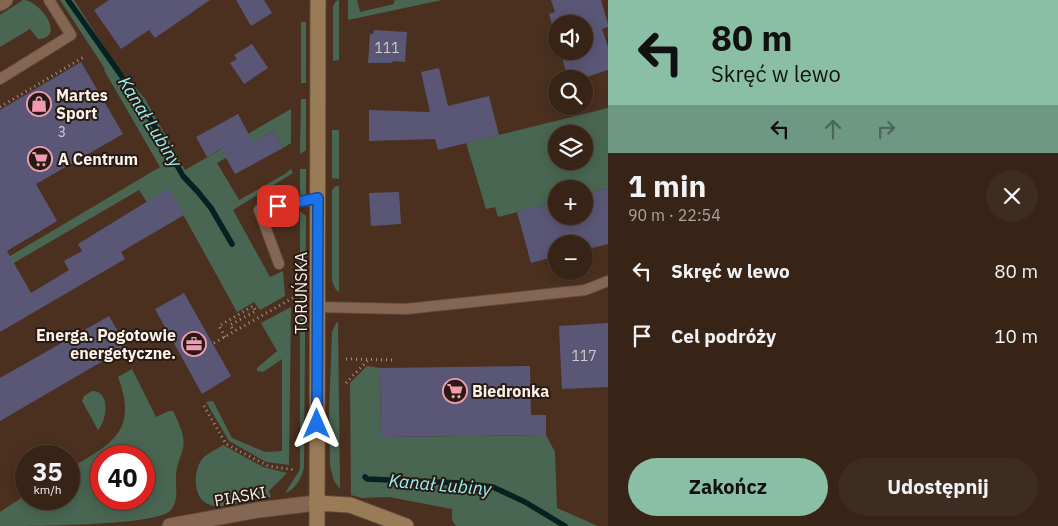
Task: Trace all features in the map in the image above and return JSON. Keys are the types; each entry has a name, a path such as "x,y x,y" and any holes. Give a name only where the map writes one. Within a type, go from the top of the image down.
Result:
{"street":[{"path":"0,3 5,0"},
{"name":"TORUŃSKA","path":"317,526 318,0"},
{"path":"316,502 350,505 406,526"},
{"name":"PIASKI","path":"170,526 258,510 316,502"}],"lane":[{"path":"0,79 71,35 49,0"},
{"path":"279,264 259,210 318,198"},
{"path":"318,307 406,309 585,290 608,281"}],"path":[{"path":"0,107 84,57"},
{"path":"214,343 296,296"},
{"path":"225,336 219,326 254,306 256,311 230,326 234,331"},
{"path":"346,359 395,360"},
{"path":"346,383 370,359"},
{"path":"204,406 226,444 268,466 296,470"}],"green space":[{"path":"23,0 37,6 43,12 48,19 50,32 46,37 38,39 30,29 0,47 0,15"},
{"path":"60,0 74,0 115,64 145,99 185,170 291,109 291,143 283,148 273,131 217,163 239,200 291,169 293,173 233,210 270,277 283,271 285,296 260,310 254,302 237,312 169,189 147,202 139,190 0,271 0,262 160,167 105,69"},
{"path":"339,0 339,60 333,61 333,6"},
{"path":"348,0 357,0 360,12 394,4 396,0 442,0 348,20"},
{"path":"301,22 306,22 306,83 301,83"},
{"path":"301,99 306,99 306,150 300,154"},
{"path":"608,108 608,188 593,192 593,180 548,180 548,204 498,217 495,207 486,209 466,143 580,115 593,115 593,112"},
{"path":"332,130 339,130 339,179 332,178"},
{"path":"300,169 306,169 306,194 300,197"},
{"path":"339,186 339,292 332,281 332,190"},
{"path":"300,211 306,216 304,467 298,483 285,493 300,468"},
{"path":"291,307 289,465 266,462 229,441 206,402 213,401 232,438 265,452 282,451 282,359 263,372 257,371 257,368 277,351 261,323"},
{"path":"338,322 340,489 334,481 330,466 329,412 332,332"},
{"path":"367,366 380,368 381,437 546,435 555,452 557,508 598,526 456,526 452,520 452,509 389,497 362,498 351,495 350,383"},
{"path":"132,369 156,417 173,411 179,424 184,444 177,470 176,498 170,511 159,516 140,520 62,525 0,526 0,512 15,502 15,510 80,510 80,462 90,456 90,510 155,510 155,445 107,445 117,435 123,424 125,411 124,396 118,377"},
{"path":"92,391 98,392 105,401 104,420 98,430 82,401 84,396"},
{"path":"223,445 263,467 287,473 269,491 271,497 216,507 202,500 196,485 198,467 205,456"}],"building":[{"path":"109,0 210,0 155,38 149,30 121,49 94,10"},
{"path":"236,0 264,0 272,13 251,26"},
{"path":"551,0 601,0 608,24 608,27 602,29 608,47 608,70 593,75 593,70 565,70 563,60 593,60 593,15 549,15 555,12"},
{"path":"374,30 407,32 405,62 368,63 370,34 373,34"},
{"path":"252,44 268,68 244,84 230,63 237,59 234,55"},
{"name":"A Centrum","path":"81,62 123,134 36,184 57,221 7,251 31,293 69,270 64,261 82,251 78,244 169,188 184,215 121,252 125,259 0,332 0,110"},
{"path":"439,68 448,106 489,96 499,135 438,150 435,139 369,141 369,110 430,112 421,72"},
{"path":"238,114 253,142 273,131 283,148 235,174 221,149 207,157 196,137"},
{"path":"608,188 608,244 593,248 593,235 548,235 548,258 531,263 517,212 548,204 548,225 593,225 593,192"},
{"path":"399,192 401,224 371,226 369,193"},
{"name":"Energa. Pogotowie energetyczne.","path":"184,293 231,376 202,394 155,309"},
{"path":"109,316 127,347 0,421 0,378"},
{"path":"608,323 608,387 562,389 559,326"},
{"name":"Biedronka","path":"530,366 531,415 546,415 546,435 381,437 380,368"}],"waterway":[{"name":"Kanał Lubiny","path":"68,0 144,108 183,176 211,208 232,244"},
{"name":"Kanał Lubiny","path":"365,477 367,479 461,483 493,487 525,502 565,526"}],"place":[{"name":"Martes Sport","path":"39,104"},
{"name":"A Centrum","path":"40,159"},
{"name":"Energa. Pogotowie energetyczne.","path":"194,344"},
{"name":"Biedronka","path":"455,391"}],"route":[{"path":"278,206 318,198 317,424"}]}
